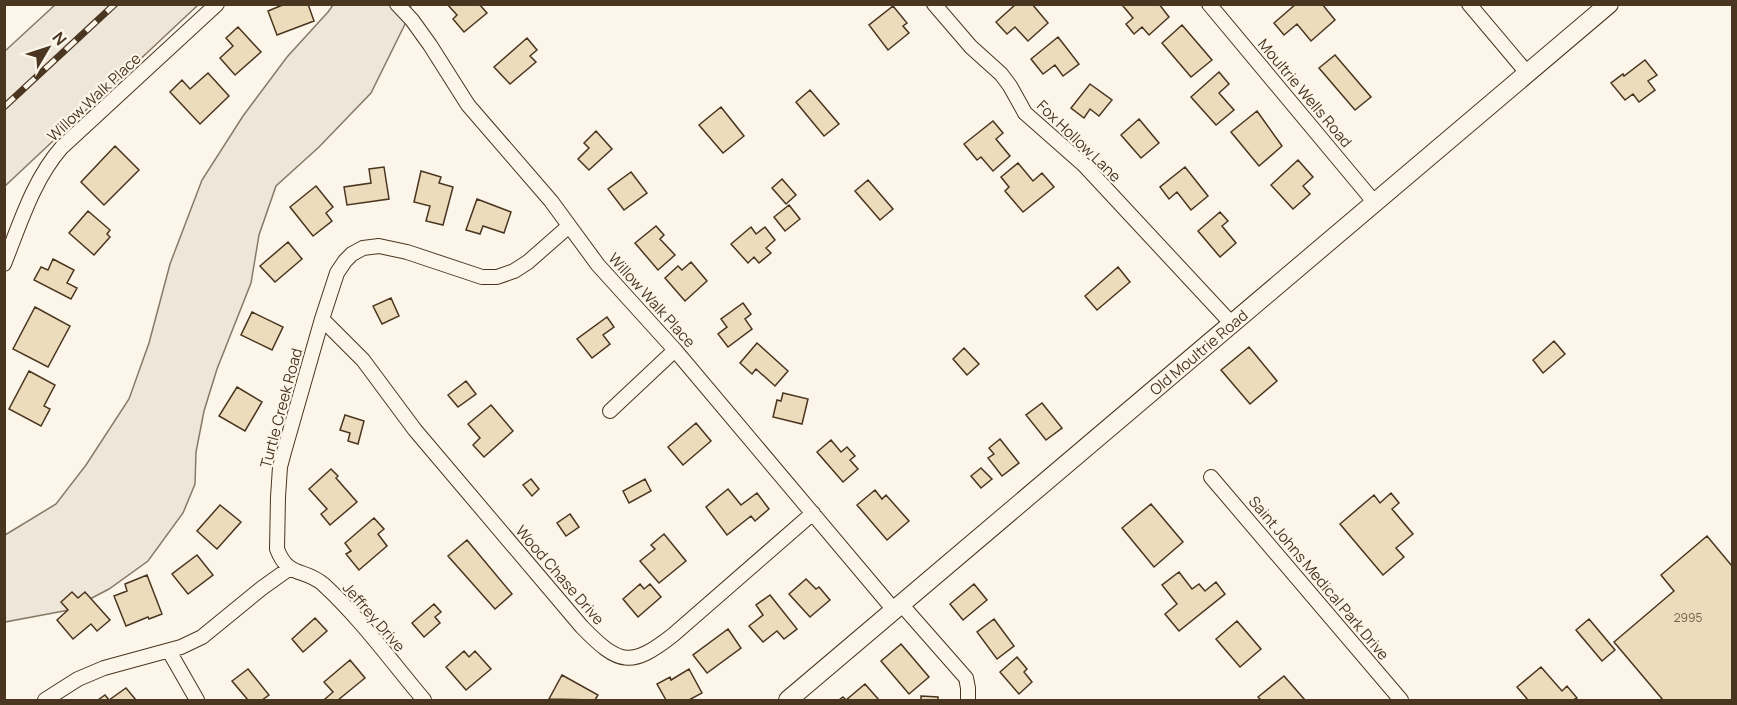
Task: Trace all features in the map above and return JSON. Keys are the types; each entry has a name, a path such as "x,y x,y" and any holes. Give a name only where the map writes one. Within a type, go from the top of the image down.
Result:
{"main road":[{"name":"Old Moultrie Road","path":"788,700 1609,4"}],"street":[{"name":"Willow Walk Place","path":"4,264 48,163 62,147 217,4"},
{"name":"Willow Walk Place","path":"397,4 430,45 468,105 551,201 618,289 675,350 813,513 897,607 966,678 968,700"},
{"name":"Fox Hollow Lane","path":"934,4 971,47 1001,74 1025,113 1084,165 1232,324"},
{"name":"Moultrie Wells Road","path":"1209,4 1375,202"},
{"path":"1469,4 1528,74"},
{"name":"Turtle Creek Road","path":"290,568 282,561 277,549 280,468 337,273 352,254 379,246 407,252 473,274 497,277 514,271 528,262 569,226"},
{"name":"Wood Chase Drive","path":"322,320 363,360 415,430 604,650 627,659 642,656 664,643 813,513"},
{"path":"610,411 675,350"},
{"name":"Saint Johns Medical Park Drive","path":"1211,477 1401,700"},
{"path":"45,700 78,679 95,672 169,651 202,637 290,568"},
{"name":"Jeffrey Drive","path":"290,568 320,582 349,610 424,700"},
{"path":"169,651 197,700"}],"shaded area":[{"path":"56,4 198,5 5,186 5,51"},
{"path":"333,5 411,5 409,16 371,93 319,147 276,186 259,235 251,283 217,369 204,411 196,452 195,484 183,513 148,561 109,589 69,610 5,622 5,535 56,504 86,465 129,399 149,343 170,264 202,180 243,116 287,57"}],"building":[{"path":"285,4 308,4 314,21 277,35 268,11"},
{"path":"447,4 479,4 487,13 464,32 453,19 457,15"},
{"path":"1016,4 1032,4 1048,23 1028,41 1015,27 1007,34 996,22"},
{"path":"1125,4 1159,4 1169,17 1149,35 1142,27 1134,34 1126,24 1133,18 1123,6"},
{"path":"1296,4 1322,4 1335,20 1311,41 1297,24 1284,35 1274,23"},
{"path":"893,6 907,23 903,26 909,33 888,50 869,25"},
{"path":"1182,25 1212,60 1191,77 1162,43"},
{"path":"238,27 261,52 235,75 220,58 233,46 226,38"},
{"path":"1058,37 1079,64 1063,76 1055,65 1043,74 1031,59"},
{"path":"527,38 537,50 530,56 536,62 510,84 494,67"},
{"path":"1335,55 1371,97 1355,110 1319,68"},
{"path":"1645,60 1657,75 1648,81 1655,90 1639,102 1633,94 1625,100 1611,83"},
{"path":"1219,72 1229,84 1219,93 1234,110 1216,125 1191,97"},
{"path":"208,73 229,96 200,124 170,92 182,80 190,89"},
{"path":"1090,84 1112,100 1099,116 1090,109 1084,118 1071,108"},
{"path":"810,90 839,124 824,136 796,102"},
{"path":"721,107 744,136 723,153 699,125"},
{"path":"1257,111 1282,146 1259,166 1231,132"},
{"path":"1139,119 1159,143 1141,158 1121,135"},
{"path":"993,121 1003,133 996,139 1010,156 993,171 981,157 977,160 964,144"},
{"path":"596,131 612,149 589,170 578,159 589,148 584,143"},
{"path":"115,146 139,170 104,205 81,182"},
{"path":"1298,160 1313,177 1303,186 1310,194 1293,209 1271,185"},
{"path":"1018,163 1033,181 1042,173 1054,187 1023,212 1005,191 1009,187 1001,177"},
{"path":"384,167 389,199 347,205 344,187 371,183 369,169"},
{"path":"1185,167 1208,196 1191,210 1177,192 1169,199 1160,187"},
{"path":"421,171 441,177 439,183 453,187 443,225 426,221 430,206 414,202"},
{"path":"631,172 647,193 624,210 608,189"},
{"path":"782,179 796,195 786,204 772,188"},
{"path":"868,180 893,209 880,220 855,191"},
{"path":"316,186 333,207 326,213 332,221 313,236 290,207"},
{"path":"477,199 511,212 504,233 483,226 480,234 466,230"},
{"path":"789,205 800,219 785,231 774,217"},
{"path":"88,211 110,230 107,234 110,237 94,255 69,233"},
{"path":"1220,212 1228,221 1222,226 1236,243 1220,257 1198,231"},
{"path":"656,226 664,235 660,239 675,255 658,270 635,243"},
{"path":"751,227 756,234 765,227 775,240 766,248 771,253 759,263 754,257 748,263 731,244"},
{"path":"288,242 302,259 275,282 260,266"},
{"path":"53,259 74,270 67,283 77,288 71,299 34,280 41,267 48,270"},
{"path":"691,262 707,281 685,301 665,278 678,266 682,270"},
{"path":"1118,267 1130,282 1097,310 1085,296"},
{"path":"391,298 399,316 382,324 373,306"},
{"path":"743,303 751,314 745,319 752,329 728,347 718,334 727,327 721,319"},
{"path":"35,307 70,326 48,367 13,349"},
{"path":"252,312 283,327 272,350 241,335"},
{"path":"607,317 614,327 603,335 610,344 592,358 577,339"},
{"path":"1554,341 1565,354 1543,373 1533,360"},
{"path":"757,343 788,371 775,386 756,369 752,374 740,363"},
{"path":"1249,347 1277,381 1250,404 1221,370"},
{"path":"964,348 979,364 967,375 953,359"},
{"path":"29,371 55,385 44,406 50,409 41,426 9,409"},
{"path":"466,381 476,394 458,407 448,395"},
{"path":"237,387 262,402 245,431 219,416"},
{"path":"783,393 808,399 802,424 773,417 777,400 781,401"},
{"path":"1042,403 1062,428 1046,440 1026,415"},
{"path":"491,405 513,431 484,457 473,445 480,438 468,424"},
{"path":"345,415 364,421 358,444 348,441 350,433 340,430"},
{"path":"696,423 711,441 683,465 668,447"},
{"path":"1000,439 1019,463 1002,476 988,458 994,454 989,448"},
{"path":"831,440 841,452 847,447 855,456 850,460 858,469 843,482 817,452"},
{"path":"981,468 992,479 981,488 971,476"},
{"path":"331,469 357,502 330,525 321,514 327,509 309,489"},
{"path":"531,479 539,489 532,496 523,485"},
{"path":"645,479 651,491 629,503 623,491"},
{"path":"728,489 741,505 757,493 769,509 755,521 751,516 727,535 706,507"},
{"path":"875,490 882,499 886,495 909,521 887,540 857,505"},
{"path":"1391,493 1399,503 1392,509 1413,534 1396,548 1404,557 1383,575 1340,524 1374,495 1380,503"},
{"path":"1151,504 1183,542 1154,567 1122,528"},
{"path":"220,505 241,522 217,549 197,531"},
{"path":"570,514 579,527 566,536 557,523"},
{"path":"374,518 384,529 378,534 387,546 359,570 346,554 351,551 345,543"},
{"path":"664,534 686,561 659,583 640,561 655,549 651,545"},
{"path":"1707,536 1732,566 1732,700 1663,700 1614,642 1674,591 1661,575"},
{"path":"467,540 512,594 495,609 448,556"},
{"path":"197,555 213,575 188,594 172,574"},
{"path":"1179,572 1192,589 1199,584 1205,591 1216,582 1225,594 1179,631 1165,614 1177,604 1162,585"},
{"path":"147,575 162,614 126,626 114,596 127,591 125,584"},
{"path":"806,579 816,589 819,587 830,600 810,617 789,594"},
{"path":"640,584 644,589 650,584 661,597 638,617 623,599"},
{"path":"974,584 987,600 963,620 950,604"},
{"path":"72,592 78,598 85,592 110,620 97,631 91,624 73,639 57,620 68,610 61,602"},
{"path":"770,595 797,629 784,639 777,631 763,642 749,626 763,615 756,605"},
{"path":"434,604 441,612 435,617 440,623 424,637 412,623"},
{"path":"315,618 327,631 303,652 292,639"},
{"path":"994,619 1014,646 997,659 977,632"},
{"path":"1589,619 1615,650 1602,661 1576,630"},
{"path":"1237,621 1261,649 1240,667 1216,639"},
{"path":"728,629 741,648 707,673 693,655"},
{"path":"901,644 929,677 909,694 881,661"},
{"path":"464,651 469,657 475,651 491,669 466,690 446,667"},
{"path":"1017,657 1027,669 1024,672 1032,682 1019,694 1000,672"},
{"path":"350,660 365,678 338,700 325,699 333,692 324,682"},
{"path":"1541,667 1562,691 1567,686 1577,698 1573,700 1528,700 1517,687"},
{"path":"248,669 269,695 262,700 248,700 232,681"},
{"path":"689,669 702,693 689,700 666,700 657,684 670,677 671,680"},
{"path":"562,675 598,695 595,700 549,699"},
{"path":"1284,676 1305,700 1261,700 1258,697"},
{"path":"865,684 879,700 846,700"},
{"path":"126,688 136,700 109,700"},
{"path":"105,695 109,700 98,700"},
{"path":"921,696 938,697 938,700 921,700"}],"railway":[{"path":"4,107 115,4"}]}
